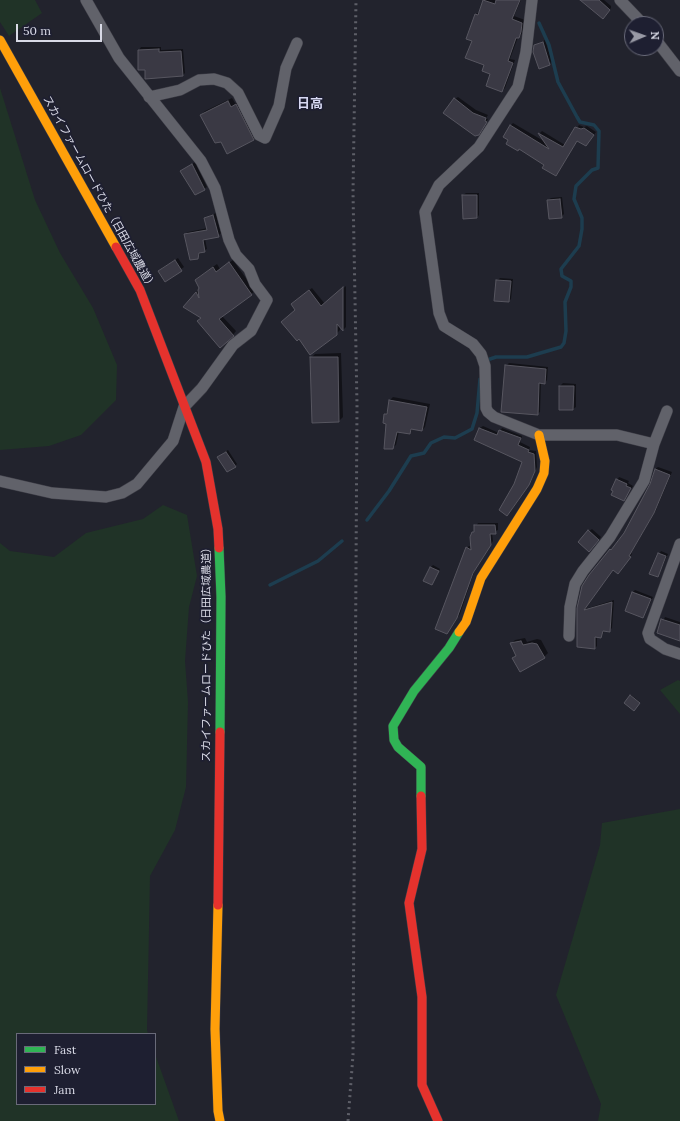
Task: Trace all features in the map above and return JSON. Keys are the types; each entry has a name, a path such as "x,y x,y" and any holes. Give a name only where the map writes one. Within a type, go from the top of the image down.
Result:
{"street":[{"path":"0,481 52,493 106,497 122,493 137,484 173,441 184,407 202,388 233,345 251,331 267,300 255,284 249,269 236,255 229,240 215,188 201,161 149,97 113,48 86,0"},
{"path":"532,0 526,52 518,87 479,147 439,185 425,212 435,293 444,326 473,344 481,354 485,366 485,402 488,412 501,421 539,435 617,435 654,444"},
{"path":"620,0 635,16"},
{"name":"スカイファームロードひた（日田広域農道）","path":"0,40 140,290 206,462 218,529 221,597 220,859 215,1029 218,1111 220,1121"},
{"path":"149,97 180,90 199,80 214,79 227,82 238,93 259,135 265,138 279,106 286,68 297,43"},
{"path":"664,50 680,71"},
{"path":"569,636 570,607 575,584 583,571 610,537 644,480 654,444 667,411"},
{"path":"438,1121 422,1085 422,997 410,903 422,849 421,767 398,747 394,740 393,726 414,691 450,648 466,622 481,578 537,489 544,473 545,461 539,435"},
{"path":"680,544 648,633 650,639 665,649 680,654"}],"green space":[{"path":"0,0 35,0 42,13 9,36 0,22"},
{"path":"0,88 35,200 60,253 93,308 117,365 116,400 81,435 49,446 0,450"},
{"path":"163,505 187,515 197,576 189,607 185,661 188,702 186,787 175,830 150,876 148,1033 16,1033 16,1105 156,1105 156,1057 179,1121 0,1121 0,543 10,551 54,557 86,533 143,519"},
{"path":"678,680 680,681 680,714 660,690"},
{"path":"680,809 680,1121 598,1121 601,1104 556,995 600,845 602,823"}],"building":[{"path":"483,0 495,4 496,0 520,0 512,19 522,23 521,32 519,38 516,38 508,61 513,63 502,92 486,86 490,74 482,71 484,65 465,58 472,41 466,39 475,14 478,15"},
{"path":"580,0 599,0 610,10 603,19"},
{"path":"543,42 550,65 539,69 533,52 534,45"},
{"path":"159,49 159,52 181,51 183,76 145,79 145,70 138,70 138,50"},
{"path":"454,98 473,113 486,118 485,121 487,122 479,135 475,136 443,113"},
{"path":"228,101 231,107 236,104 254,140 227,154 221,142 215,143 200,115"},
{"path":"510,125 549,149 538,133 563,147 575,127 581,129 584,128 594,135 586,146 577,141 556,176 542,168 544,165 519,149 518,151 506,144 508,140 503,137"},
{"path":"192,164 205,190 195,195 180,171"},
{"path":"462,195 477,195 477,218 463,219"},
{"path":"560,199 562,218 549,219 547,200"},
{"path":"213,215 219,237 203,240 205,252 199,253 198,259 190,260 184,234 207,230 204,218"},
{"path":"175,260 182,271 165,282 158,271"},
{"path":"229,262 252,295 219,319 234,336 220,348 197,321 201,318 183,307 196,292 199,298 199,288 195,280 213,267 216,272"},
{"path":"496,280 511,281 509,302 494,301"},
{"path":"343,287 343,331 337,324 337,335 310,355 299,339 297,341 281,322 295,310 291,304 309,290 321,306"},
{"path":"310,357 338,357 339,422 312,423"},
{"path":"505,365 546,369 545,384 539,383 538,415 501,412"},
{"path":"559,386 574,386 573,410 559,410"},
{"path":"389,400 427,407 422,431 411,429 410,434 397,432 393,449 384,449 386,424 383,423 384,414 387,414"},
{"path":"479,428 497,435 499,430 521,438 518,445 534,454 535,471 529,485 507,516 499,510 514,484 522,462 474,440"},
{"path":"226,452 236,467 227,472 217,457"},
{"path":"655,469 670,475 654,513 629,556 631,557 618,574 613,570 584,610 612,602 610,632 603,631 601,638 595,637 595,649 577,647 577,608 582,586 589,575 624,533 650,484"},
{"path":"616,479 627,484 626,486 631,488 624,501 611,495 613,491 611,490"},
{"path":"474,525 495,525 496,534 490,534 491,545 473,573 457,618 447,634 435,629 466,547 471,550 470,537 472,532 474,532"},
{"path":"588,530 599,540 589,552 578,542"},
{"path":"658,553 666,556 658,577 649,574"},
{"path":"430,567 439,571 432,585 423,581"},
{"path":"632,592 651,599 643,618 625,611"},
{"path":"661,619 680,625 680,641 657,633"},
{"path":"521,641 523,645 532,643 537,644 545,658 520,672 512,658 516,656 510,643"},
{"path":"630,695 640,703 634,711 624,703"}],"waterway":[{"path":"484,361 496,357 527,357 561,347 564,343 566,331 565,302 571,287 571,281 562,276 561,269 579,246 582,229 582,218 574,199 576,186 592,170 598,168 599,131 594,125 580,122 577,117 558,82 549,45 539,23"},
{"path":"367,520 389,491 411,456 424,453 431,443 444,437 455,438 472,429 477,413 480,379"},
{"path":"270,585 318,561 342,541"}],"railway":[{"path":"348,1121 353,1055 357,405 353,192 356,0"}],"traffic: fast":[{"path":"219,548 221,597 220,732"},
{"path":"421,796 421,767 398,747 394,740 393,726 414,691 449,648 459,632"}],"traffic: slow":[{"path":"0,40 116,247"},
{"path":"459,632 466,622 481,578 537,489 544,473 545,461 539,435"},
{"path":"218,905 215,1029 218,1111 220,1121"}],"traffic: jam":[{"path":"116,247 140,290 206,462 218,529 219,548"},
{"path":"218,905 220,732"},
{"path":"421,796 422,849 409,903 422,997 422,1085 438,1121"}],"district":[{"name":"日高","path":"310,104"}]}
